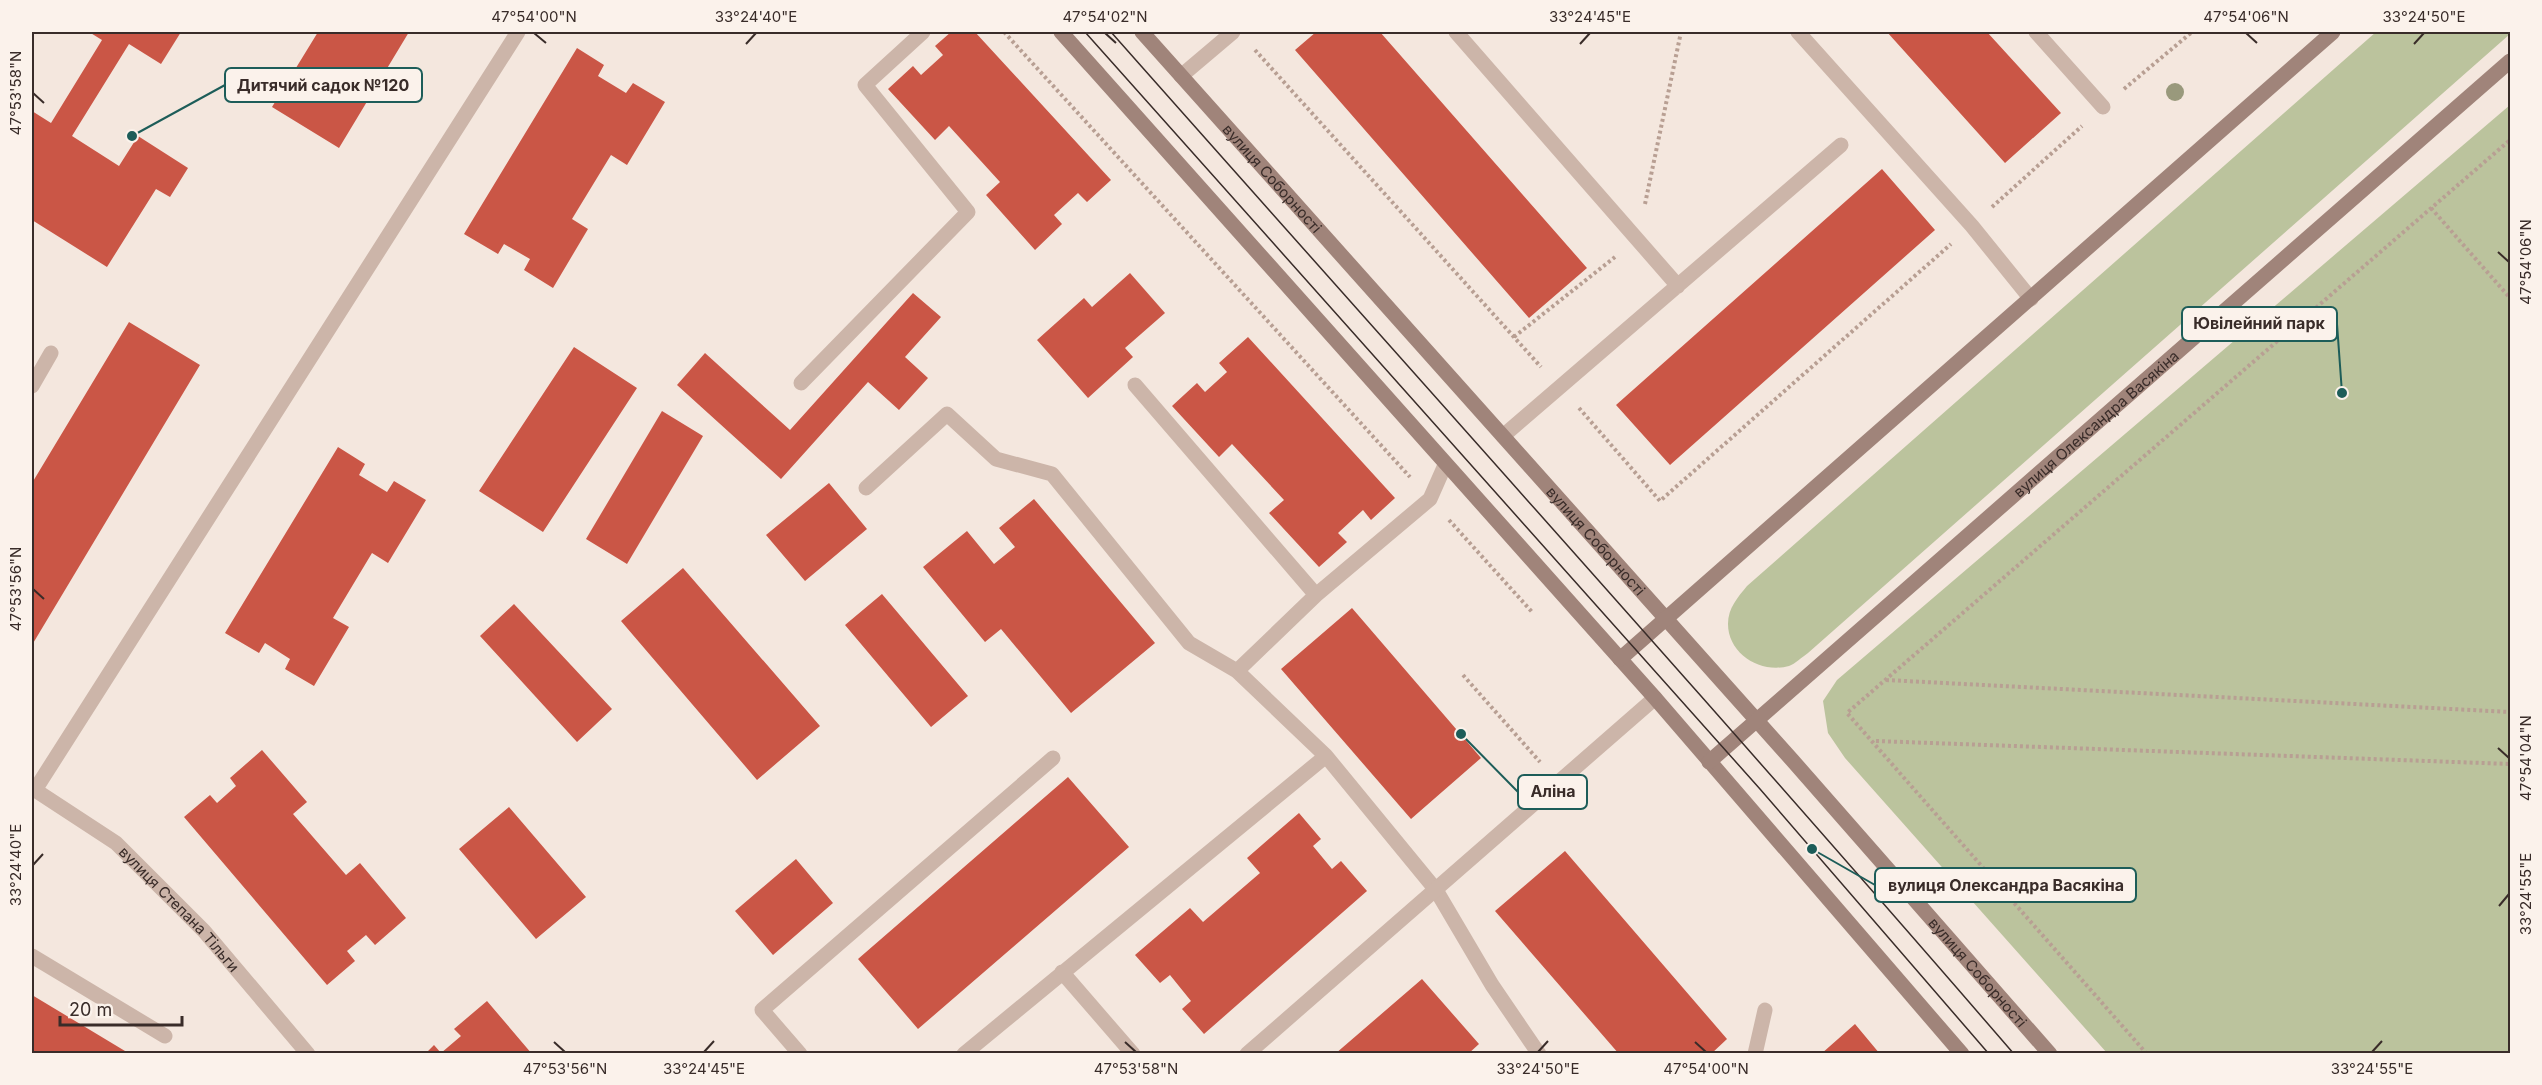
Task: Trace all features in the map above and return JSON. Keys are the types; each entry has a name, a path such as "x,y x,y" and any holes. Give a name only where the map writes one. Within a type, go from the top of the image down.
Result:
{"main road":[{"path":"1061,32 1655,698 1962,1053"},
{"name":"вулиця Соборності","path":"1142,32 1758,721 2050,1053"},
{"path":"1620,659 2333,32"},
{"name":"вулиця Олександра Васякіна","path":"1709,762 2511,61"}],"street":[{"path":"33,789 518,32"},
{"path":"801,383 968,212 865,86 923,32"},
{"path":"1181,76 1233,32"},
{"path":"1456,32 1678,286"},
{"path":"1798,32 1972,226 2031,299"},
{"path":"2036,32 2103,107"},
{"path":"1503,436 1841,145"},
{"path":"32,386 51,352"},
{"path":"1135,385 1316,595"},
{"path":"866,488 947,414 996,459 1052,474 1189,643 1237,671 1326,756 1436,890 1492,985 1539,1053"},
{"path":"1237,671 1316,595 1430,499 1445,465"},
{"path":"1247,1053 1655,698"},
{"path":"964,1053 1326,756"},
{"path":"800,1053 762,1010 1053,758"},
{"name":"вулиця Степана Тільги","path":"33,789 116,843 204,931 308,1053"},
{"path":"32,956 165,1036"},
{"path":"1062,972 1133,1053"},
{"path":"1755,1053 1766,1010"}],"path":[{"path":"1004,32 1533,613"},
{"path":"2147,1053 1875,741 1847,713 2511,140"},
{"path":"2432,208 2511,298"},
{"path":"1463,675 1559,783"},
{"path":"1886,680 2511,712"},
{"path":"1875,741 2511,764"}],"green space":[{"path":"2376,32 2510,34 1808,653 1789,666 1778,668 1757,664 1740,653 1729,635 1728,618 1734,603 1747,586"},
{"path":"2510,105 2510,1053 2107,1053 1845,758 1828,733 1823,701 1837,680"}],"building":[{"path":"89,32 181,32 161,64 129,44 72,136 119,166 138,136 188,168 170,197 156,189 107,267 32,220 32,111 51,123 102,40"},
{"path":"318,32 409,32 339,148 272,107"},
{"path":"951,32 975,32 1111,180 1087,202 1078,193 1054,215 1062,224 1035,250 986,195 1000,182 949,126 935,140 888,89 913,66 921,75 943,55 935,46"},
{"path":"1316,32 1380,32 1587,268 1529,318 1295,50"},
{"path":"1887,32 1987,32 2061,113 2005,163"},
{"path":"577,48 604,65 598,76 626,93 633,83 665,102 627,165 611,155 572,219 588,229 553,288 524,270 530,259 504,244 498,254 464,234"},
{"path":"1882,169 1935,230 1670,465 1616,405"},
{"path":"1130,273 1165,313 1125,348 1133,357 1088,398 1037,340 1084,298 1092,307"},
{"path":"913,293 941,317 905,357 928,378 899,410 868,382 781,479 677,385 705,353 790,430"},
{"path":"129,322 200,365 32,645 32,483"},
{"path":"1248,337 1395,498 1371,520 1363,510 1338,533 1347,542 1319,567 1269,513 1284,500 1232,444 1219,457 1172,406 1197,383 1205,392 1227,372 1219,363"},
{"path":"574,347 637,388 543,532 479,491"},
{"path":"662,411 703,436 627,564 586,539"},
{"path":"338,447 365,464 359,475 387,492 394,481 426,500 388,563 372,553 333,618 349,627 314,686 285,669 290,659 265,643 259,653 225,633"},
{"path":"829,483 867,529 805,581 766,535"},
{"path":"1034,499 1155,643 1071,713 1001,629 985,642 923,567 967,531 994,564 1015,547 999,528"},
{"path":"683,568 820,726 757,780 621,621"},
{"path":"882,594 968,696 931,727 845,625"},
{"path":"514,604 612,709 577,742 480,636"},
{"path":"1352,608 1481,758 1411,819 1281,669"},
{"path":"262,750 307,802 293,814 346,875 360,863 406,918 375,945 366,935 347,951 355,961 327,985 184,817 210,795 217,803 236,786 230,778"},
{"path":"1068,777 1129,847 918,1029 858,959"},
{"path":"509,807 586,897 536,939 459,849"},
{"path":"1299,813 1321,839 1313,846 1332,869 1341,861 1367,891 1204,1034 1182,1009 1191,1001 1170,975 1160,983 1135,955 1190,908 1203,922 1260,873 1247,858"},
{"path":"1565,851 1727,1039 1711,1054 1619,1054 1495,911"},
{"path":"796,859 833,903 773,955 735,911"},
{"path":"1422,979 1479,1044 1468,1054 1335,1054"},
{"path":"32,995 130,1054 32,1054"},
{"path":"487,1001 532,1054 425,1054 434,1045 441,1053 461,1036 454,1029"},
{"path":"1855,1024 1880,1054 1821,1054"}],"tram line":[{"path":"1085,32 1760,789 1989,1054"},
{"path":"1111,32 1677,669 2014,1054"}],"place":[{"name":"Дитячий садок №120","path":"132,136"},
{"name":"Ювілейний парк","path":"2342,393"},
{"name":"Аліна","path":"1461,734"},
{"name":"вулиця Олександра Васякіна","path":"1812,849"}]}
